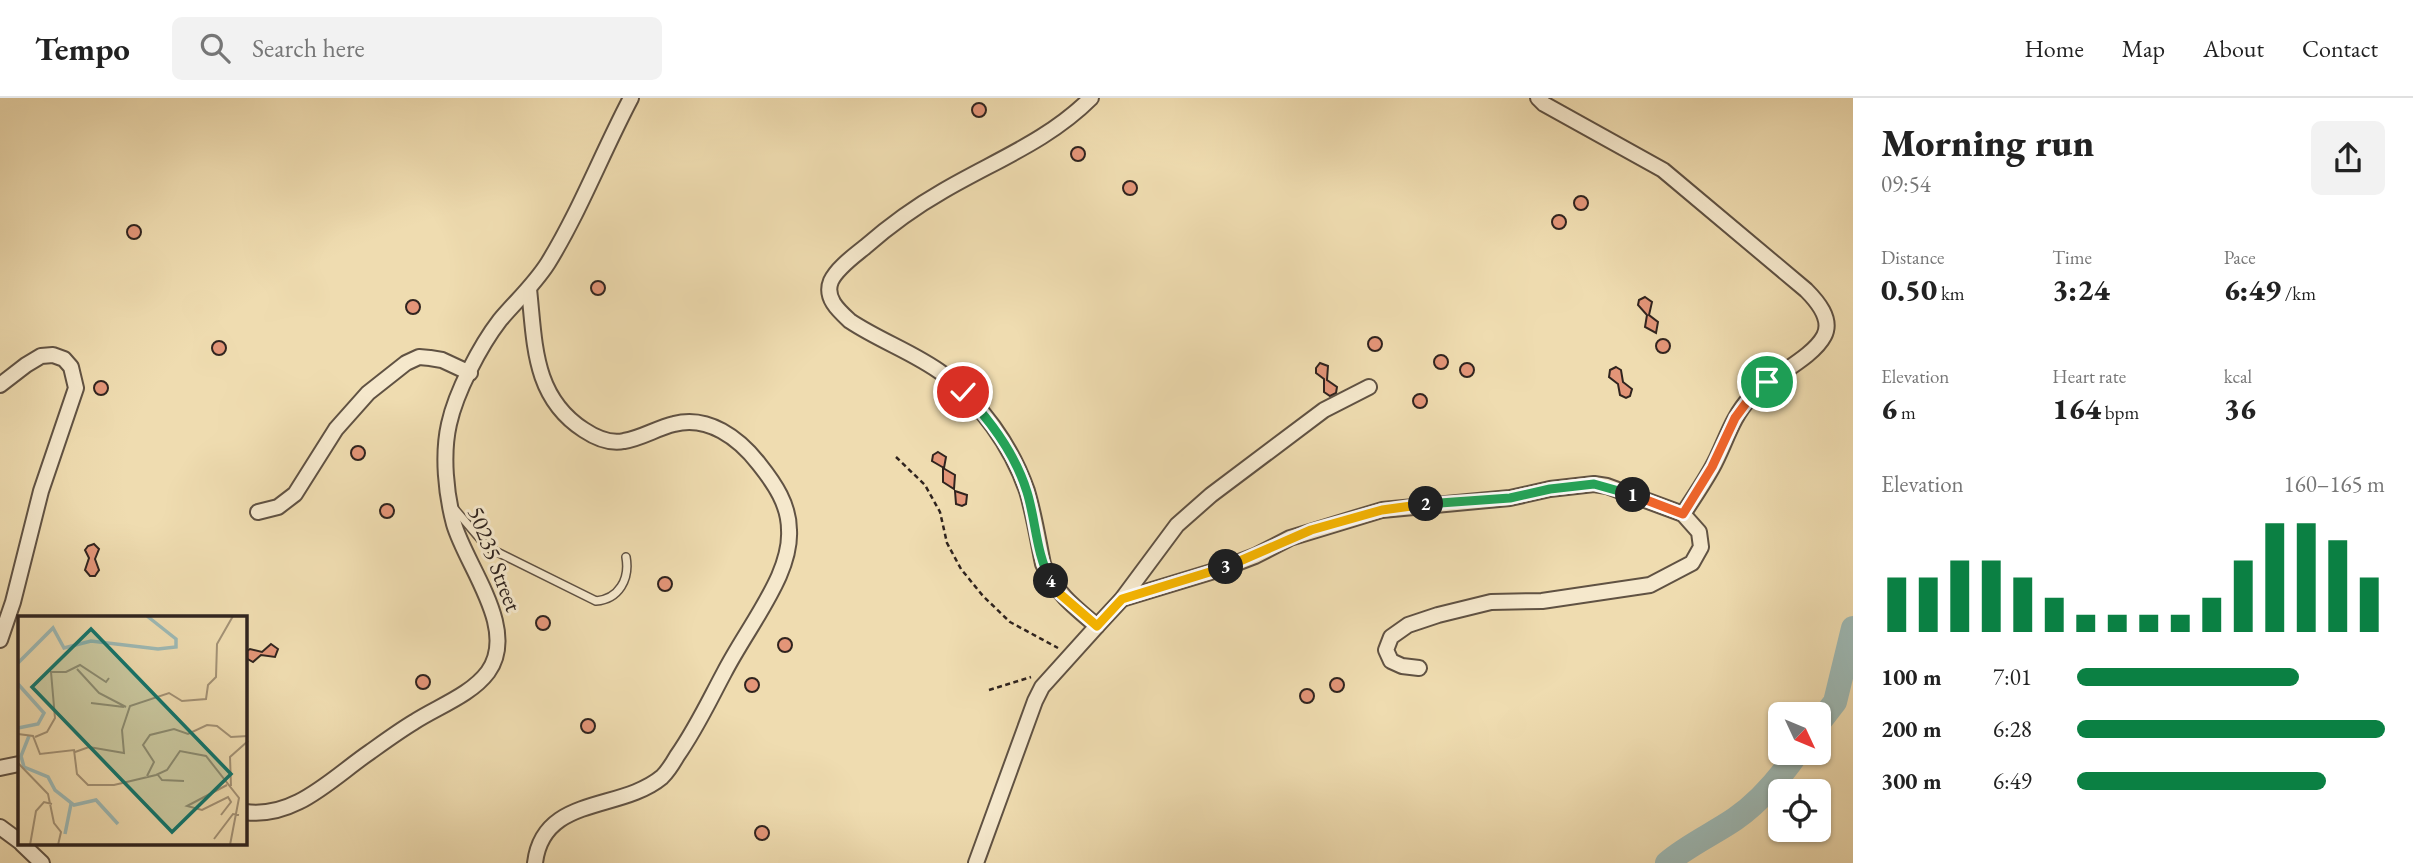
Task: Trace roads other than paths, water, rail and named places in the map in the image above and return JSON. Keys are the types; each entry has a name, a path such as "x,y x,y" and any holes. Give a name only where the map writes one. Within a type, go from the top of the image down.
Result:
{"street":[{"name":"50235 Street","path":"247,812 268,812 305,799 410,724 463,693 488,672 497,654 498,630 454,523 445,467 449,424 477,356 500,321 546,266 576,213 631,98"},
{"path":"1091,98 1063,124 1040,140 943,191 880,234 838,272 831,281 830,290 831,299 837,309 850,321 943,374 994,426 1027,491 1043,564 1048,575 1060,594 1097,626"},
{"path":"1538,98 1544,104 1663,170 1806,290 1819,303 1824,313 1827,325 1825,335 1806,354 1767,382 1749,399 1735,418 1712,467 1683,514"},
{"path":"528,289 539,367 546,391 559,409 577,426 595,437 623,442 674,424 696,421 717,428 736,439 758,462 786,507 790,531 787,554 780,575 724,671 695,731 664,774 636,792 582,808 565,816 543,835 537,848 535,863"},
{"path":"0,385 41,356 53,355 64,359 71,367 76,388 41,491 13,602 0,640"},
{"path":"258,512 278,507 295,494 336,429 368,393 406,363 419,358 430,358 442,360 470,373"},
{"path":"976,863 1034,701 1042,687 1122,599 1177,525 1211,495 1324,410 1369,387"},
{"path":"1122,599 1221,569 1290,538 1382,510 1510,498 1550,489 1594,484 1607,486 1683,514 1699,532 1701,547 1692,563 1650,584 1542,601 1491,601 1408,625 1391,637 1386,650 1391,661 1402,666 1419,667"},
{"path":"0,768 18,764"},
{"path":"0,827 18,844"}],"lane":[{"path":"451,503 487,547 596,601 606,600 621,588 628,568 626,557"}],"waterway":[{"path":"1831,707 1835,702 1853,628"},
{"path":"1667,863 1753,805 1788,765"}]}
